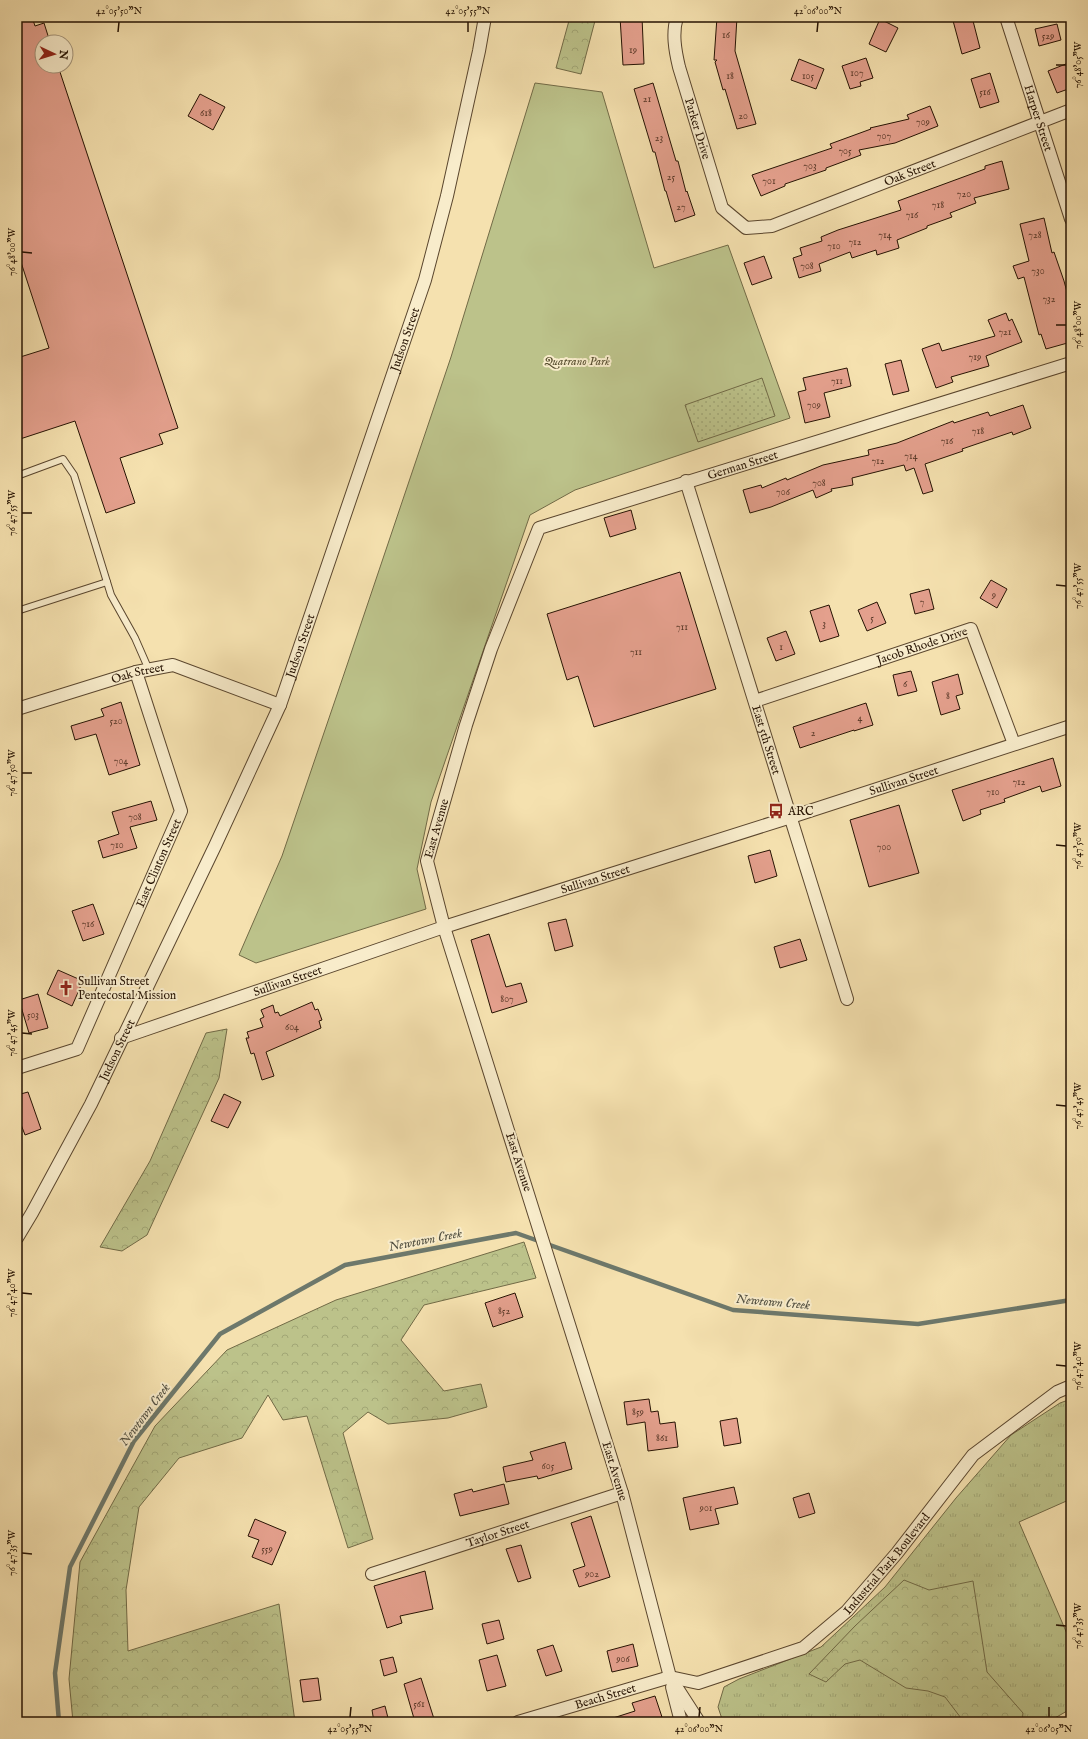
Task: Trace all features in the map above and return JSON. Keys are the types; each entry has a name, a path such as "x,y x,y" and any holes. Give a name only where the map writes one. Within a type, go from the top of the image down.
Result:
{"street":[{"name":"Judson Street","path":"17,1238 91,1104 121,1038 213,852 280,705 425,280 447,196 485,17"},
{"name":"Parker Drive","path":"677,17 674,43 679,67 722,208 746,228"},
{"name":"Harper Street","path":"1006,17 1071,219"},
{"name":"Oak Street","path":"746,228 772,226 1071,110"},
{"name":"German Street","path":"491,649 539,528 1071,362"},
{"name":"East 5th Street","path":"686,481 847,999"},
{"name":"Jacob Rhode Drive","path":"755,701 971,629 1014,744"},
{"name":"East Avenue","path":"491,649 466,725 427,861 444,928 622,1493 681,1722"},
{"name":"Oak Street","path":"17,709 136,672 173,665 280,705"},
{"name":"East Clinton Street","path":"17,1068 77,1049 181,811 136,672"},
{"name":"Sullivan Street","path":"121,1038 444,928 791,818 1071,726"},
{"name":"Industrial Park Boulevard","path":"670,1677 698,1683 804,1648 847,1610 897,1553 973,1455 1056,1392 1071,1386"},
{"name":"Taylor Street","path":"372,1574 622,1493"},
{"name":"East Avenue","path":"670,1677 699,1722"},
{"name":"Beach Street","path":"518,1722 670,1677"}],"lane":[{"path":"17,476 63,459 74,475 111,595 135,638 149,670"},
{"path":"17,611 107,582"}],"green space":[{"path":"570,17 596,17 581,74 556,68"},
{"name":"Quatrano Park","path":"535,83 602,92 654,268 728,245 790,418 575,490 530,515 431,802 417,869 426,909 256,963 239,955 282,856 343,677 451,357"},
{"path":"762,378 775,416 698,442 685,405"},
{"path":"227,1029 219,1078 147,1235 122,1251 100,1247 150,1161 206,1033"},
{"path":"524,1242 536,1278 424,1305 401,1340 444,1391 481,1384 487,1407 448,1418 388,1424 368,1412 343,1433 373,1539 348,1548 307,1416 283,1420 268,1395 242,1438 179,1458 139,1507 126,1590 128,1651 279,1604 295,1722 73,1722 69,1679 80,1562 155,1426 227,1350 336,1300"},
{"path":"1071,1399 1071,1499 1019,1522 1071,1643 1071,1706 1067,1711 1048,1722 723,1722 718,1707 724,1687 739,1679 821,1647 885,1587 956,1498 1011,1435 1060,1403"},
{"path":"904,1580 929,1590 973,1581 987,1672 1023,1713 1022,1722 964,1722 945,1697 928,1691 906,1688 860,1660 845,1664 826,1682 809,1674 855,1626"}],"building":[{"path":"17,17 32,17 35,26 44,23 47,34 34,34 34,74 61,74 178,428 159,434 163,444 120,458 135,503 106,513 75,421 17,440 17,358 49,348 17,250"},
{"path":"620,17 642,17 644,64 623,65"},
{"path":"717,17 737,17 735,51 756,124 737,129 725,89 723,90 715,62 717,60 714,60"},
{"path":"952,17 972,17 980,48 962,54"},
{"path":"880,19 898,28 886,52 869,44"},
{"path":"1057,24 1061,40 1039,46 1035,29"},
{"path":"866,58 873,78 860,82 861,86 850,89 842,66"},
{"path":"799,59 824,69 816,89 791,80"},
{"path":"1071,62 1071,88 1057,93 1048,71"},
{"path":"990,73 999,102 980,108 971,79"},
{"path":"653,83 676,161 678,161 686,192 687,191 695,215 675,222 655,152 653,152 634,89"},
{"path":"200,94 225,107 213,130 188,116"},
{"path":"930,106 938,126 895,143 859,150 861,155 826,168 826,170 785,184 785,186 761,196 752,175 832,148 830,144 871,129 870,128 909,119 907,115"},
{"path":"1002,161 1009,189 974,198 976,203 950,213 952,217 927,226 927,228 897,240 899,248 877,255 876,250 852,258 850,252 819,264 821,271 799,278 793,258 802,255 800,248 822,241 821,237 838,230 901,210 898,201 985,169 985,166"},
{"path":"1044,218 1052,253 1054,252 1071,307 1071,342 1046,349 1041,334 1039,335 1024,277 1018,279 1013,266 1029,261 1020,224"},
{"path":"764,256 772,278 752,285 744,263"},
{"path":"1006,313 1009,321 1012,319 1022,342 986,356 989,366 951,377 953,382 936,388 922,349 939,343 942,351 995,336 988,320"},
{"path":"901,360 909,391 893,395 885,364"},
{"path":"847,368 851,386 824,393 830,417 805,423 798,392 806,390 803,378"},
{"path":"1023,405 1031,428 1013,435 1012,432 962,449 963,451 925,464 933,491 923,494 914,468 906,471 904,465 852,478 853,485 831,489 832,491 816,498 813,490 771,507 750,513 743,490 761,485 762,488 786,478 787,480 823,465 869,455 868,450 897,443 953,421 954,423 988,412 990,416"},
{"path":"631,510 636,529 610,537 604,518"},
{"path":"680,572 716,689 594,727 578,676 567,680 547,614"},
{"path":"991,580 1007,589 997,608 980,598"},
{"path":"929,589 934,609 915,614 910,594"},
{"path":"877,602 886,623 867,631 858,610"},
{"path":"829,605 839,636 820,642 810,611"},
{"path":"786,631 795,654 776,661 767,638"},
{"path":"911,671 917,691 898,696 893,675"},
{"path":"958,674 963,694 956,696 960,709 941,715 932,682"},
{"path":"121,702 140,765 109,775 96,734 75,740 71,726 104,716 101,709"},
{"path":"866,703 873,725 800,748 793,727"},
{"path":"1053,758 1061,786 1042,792 1040,786 1004,799 1005,802 980,810 981,814 963,821 952,790"},
{"path":"151,801 157,820 130,827 137,848 103,858 98,841 119,834 112,812"},
{"path":"899,805 919,873 869,887 850,820"},
{"path":"770,850 777,876 755,883 748,856"},
{"path":"93,904 104,934 83,941 72,911"},
{"path":"566,919 573,946 555,951 548,923"},
{"path":"489,934 506,987 521,983 527,1002 492,1013 471,940"},
{"path":"800,939 807,960 780,968 774,947"},
{"path":"58,970 83,981 72,1006 47,994"},
{"path":"38,994 48,1028 29,1033 19,1000"},
{"path":"312,1002 315,1010 318,1009 322,1020 319,1021 321,1028 266,1052 274,1076 262,1080 254,1053 251,1054 246,1038 249,1038 247,1032 263,1027 260,1019 264,1017 261,1010 273,1005 275,1013 278,1012 280,1016"},
{"path":"28,1092 41,1129 25,1135 17,1114 17,1095"},
{"path":"224,1094 241,1102 228,1128 211,1121"},
{"path":"515,1293 523,1317 493,1327 485,1303"},
{"path":"649,1399 651,1412 658,1411 660,1424 675,1422 678,1447 648,1451 645,1422 627,1425 624,1402"},
{"path":"737,1418 741,1443 724,1446 720,1421"},
{"path":"565,1442 572,1469 538,1479 537,1476 506,1482 503,1467 533,1460 530,1452"},
{"path":"504,1484 509,1504 460,1516 454,1494 472,1489 473,1492"},
{"path":"734,1487 738,1504 715,1509 719,1524 690,1530 683,1498"},
{"path":"809,1493 815,1513 799,1518 793,1498"},
{"path":"591,1516 610,1577 579,1587 573,1570 585,1566 571,1523"},
{"path":"255,1519 286,1532 272,1565 252,1557 259,1540 248,1536"},
{"path":"521,1545 531,1578 518,1582 506,1549"},
{"path":"425,1571 433,1609 400,1616 402,1623 387,1628 374,1586"},
{"path":"499,1620 504,1639 487,1644 482,1624"},
{"path":"633,1644 638,1666 612,1672 607,1651"},
{"path":"553,1645 562,1671 546,1676 537,1650"},
{"path":"497,1655 506,1686 487,1691 479,1660"},
{"path":"393,1657 397,1672 384,1676 380,1660"},
{"path":"318,1678 321,1700 303,1702 300,1680"},
{"path":"421,1678 435,1722 415,1722 404,1684"},
{"path":"655,1696 662,1717 646,1722 610,1722 610,1719 635,1711 632,1703"},
{"path":"385,1706 389,1722 374,1722 372,1710"}],"waterway":[{"name":"Newtown Creek","path":"59,1722 55,1673 70,1567 134,1441 220,1334 345,1265 516,1233 733,1310 918,1324 1071,1300"}],"place":[{"name":"ARC","path":"776,811"},
{"name":"Sullivan Street Pentecostal Mission","path":"66,988"}]}
